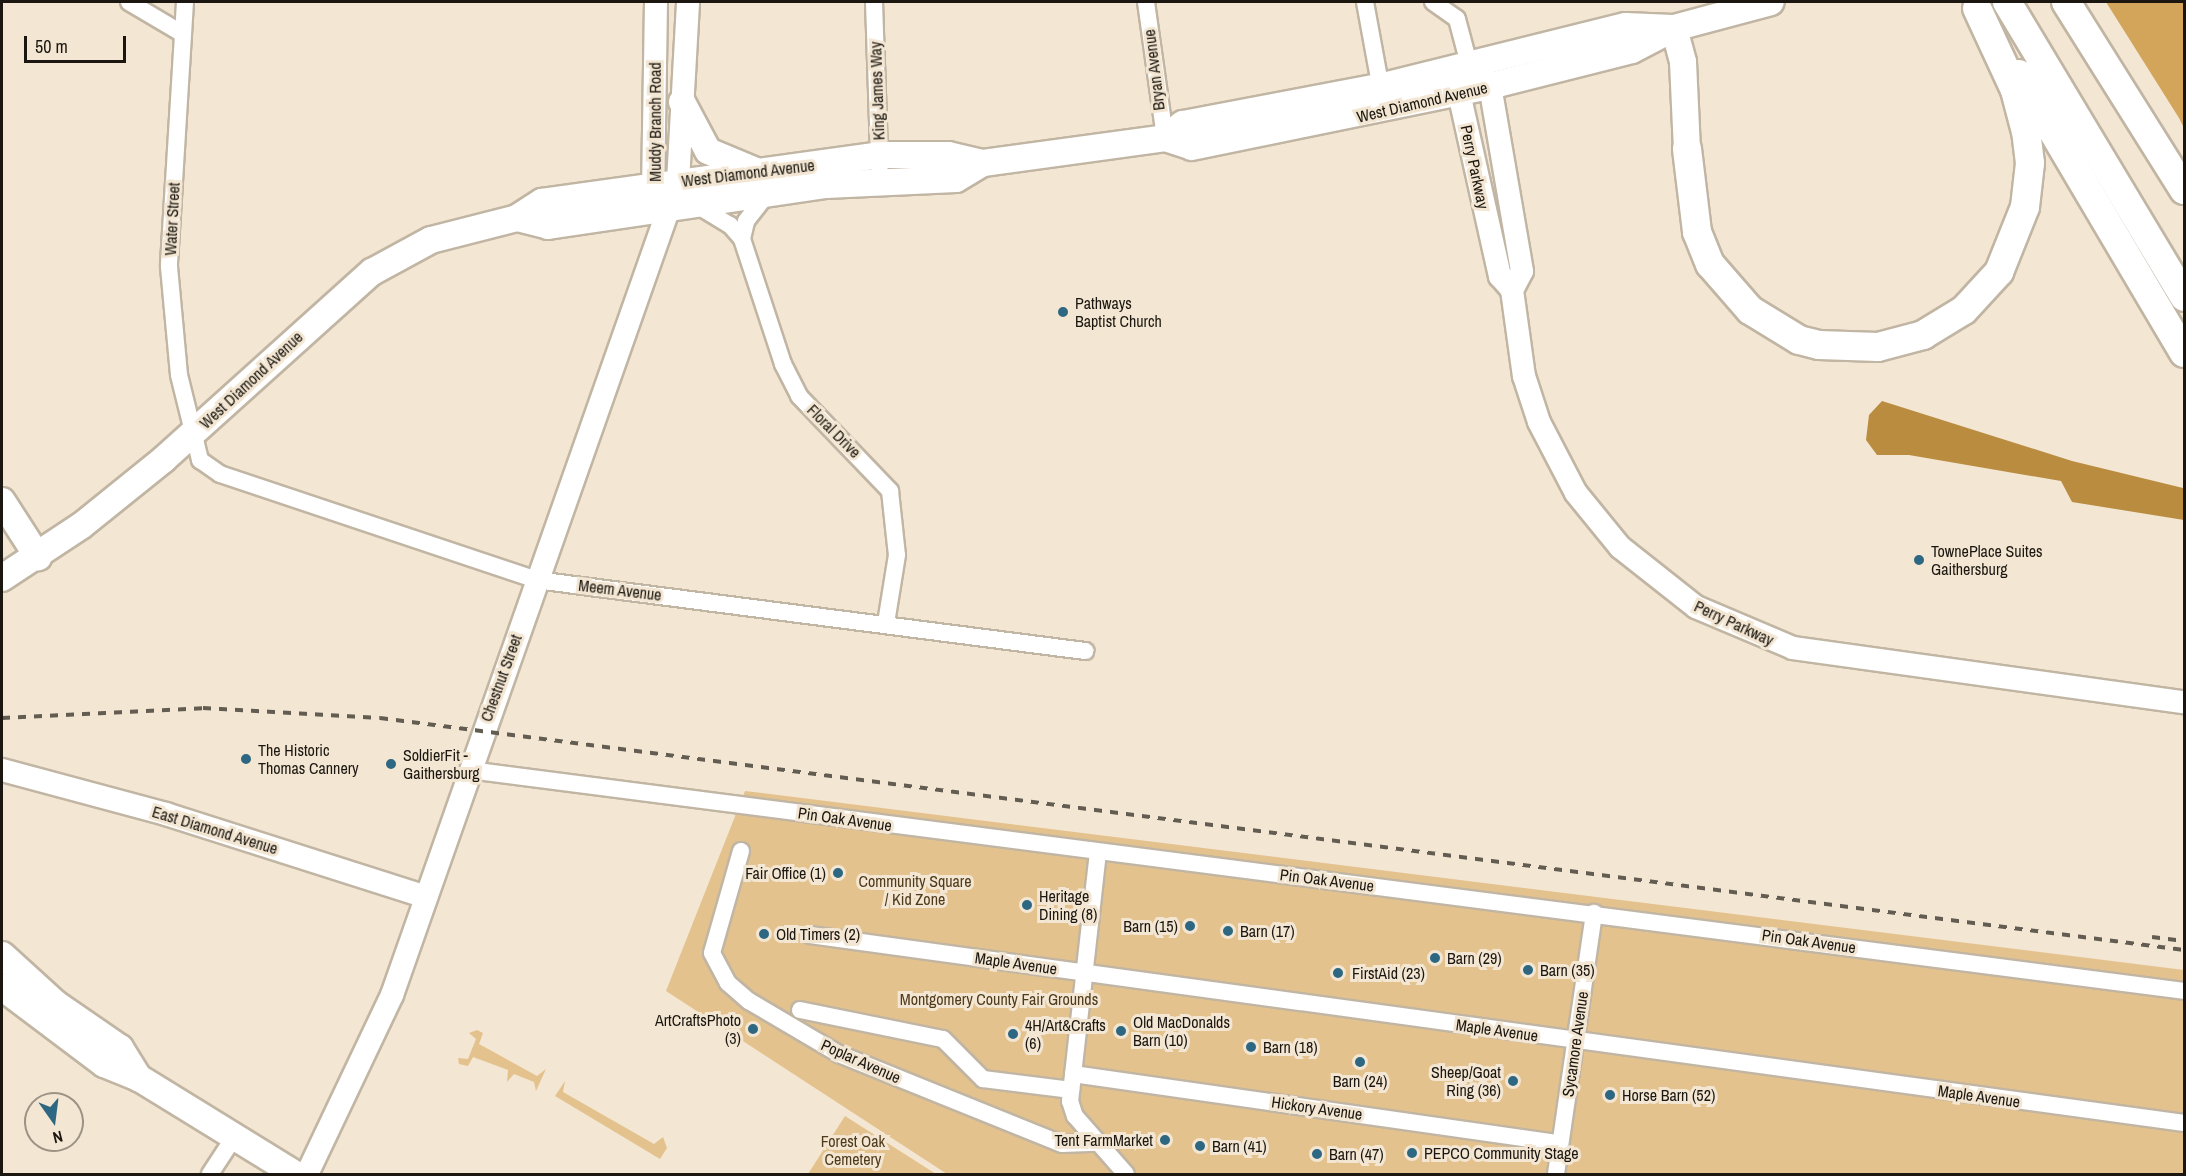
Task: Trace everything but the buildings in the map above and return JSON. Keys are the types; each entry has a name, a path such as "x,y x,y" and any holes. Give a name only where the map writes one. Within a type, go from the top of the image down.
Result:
{"highway":[{"path":"2066,2 2184,190"},
{"path":"1687,149 1697,232 1710,264 1750,310 1799,340 1819,345 1878,347 1923,335 1964,310 1999,272 2025,207 2030,164 2023,122 2015,90 1975,5"},
{"path":"1975,5 2056,131 2184,353"},
{"path":"2011,7 2184,297"}],"main road":[{"name":"West Diamond Avenue","path":"1383,98 1459,93 1490,86 1632,50 1674,28 1771,2"},
{"name":"West Diamond Avenue","path":"517,218 548,226 698,206 763,183 880,155 948,154 983,163 1165,138 1192,147 1383,98 1469,64 1626,26 1674,28"},
{"path":"1674,28 1683,62 1687,149"},
{"path":"682,102 708,151 763,183"},
{"name":"West Diamond Avenue","path":"2,578 38,557 192,434 372,272 445,234 517,218 542,202 678,182 880,182 956,179 983,163"},
{"path":"2,501 38,557"},
{"path":"2,955 56,1004 120,1048 139,1078"},
{"path":"2,987 104,1064 139,1078 295,1174"}],"street":[{"path":"129,2 183,34"},
{"name":"Water Street","path":"185,2 169,267 179,375 192,434"},
{"name":"Muddy Branch Road","path":"656,2 653,187 668,209"},
{"name":"Muddy Branch Road","path":"668,209 678,182 688,2"},
{"name":"King James Way","path":"874,2 880,182"},
{"name":"Bryan Avenue","path":"1146,2 1165,138"},
{"path":"1365,2 1383,98"},
{"name":"West Diamond Avenue","path":"1433,2 1457,19 1469,64"},
{"path":"1459,93 1469,64 1490,86"},
{"name":"Perry Parkway","path":"1490,86 1522,271 1512,290"},
{"name":"Perry Parkway","path":"1459,93 1500,276 1512,290 1524,375 1557,463 1620,547 1696,607 1758,637 1844,658 2184,702"},
{"path":"742,239 746,221 763,183"},
{"name":"Floral Drive","path":"698,206 730,225 742,239 790,382 890,491 897,555 886,623"},
{"name":"Chestnut Street","path":"307,1174 381,1023 668,209"},
{"name":"Meem Avenue","path":"192,434 200,460 220,474 536,580 886,623 1085,651"},
{"name":"East Diamond Avenue","path":"2,770 166,814 426,897"},
{"name":"Pin Oak Avenue","path":"469,770 1098,852 1594,912 2184,991"},
{"name":"Poplar Avenue","path":"741,851 712,953 728,983 749,1001 850,1059 1062,1144 1096,1143"},
{"path":"1098,852 1072,1082 1075,1116 1096,1143 1126,1174"},
{"name":"Sycamore Avenue","path":"1556,1174 1594,912"},
{"name":"Maple Avenue","path":"810,935 2184,1124"},
{"name":"Hickory Avenue","path":"800,1010 943,1039 983,1079 1072,1082 1560,1143"},
{"path":"210,1174 235,1136"}],"green space":[{"name":"Montgomery County Fair Grounds","path":"745,791 2184,970 2184,1174 947,1174 666,991"},
{"path":"477,1030 483,1033 479,1044 537,1076 546,1069 536,1091 534,1082 514,1074 507,1082 508,1070 473,1057 468,1066 459,1064 458,1058 468,1059 476,1039 469,1033"},
{"path":"565,1081 563,1092 654,1144 663,1137 667,1148 660,1159 555,1096"},
{"name":"Forest Oak Cemetery","path":"845,1116 936,1174 808,1174"}],"shaded area":[{"path":"2106,2 2184,2 2184,128 2179,118"},
{"path":"1882,401 2072,461 2183,488 2184,520 2072,502 2061,481 1909,455 1877,455 1866,440 1869,415"}],"railway":[{"path":"2,718 203,708 380,718 2184,950"},
{"path":"2152,937 2184,941"}],"place":[{"name":"Pathways Baptist Church","path":"1063,312"},
{"name":"TownePlace Suites Gaithersburg","path":"1919,560"},
{"name":"The Historic Thomas Cannery","path":"246,759"},
{"name":"SoldierFit - Gaithersburg","path":"391,764"},
{"name":"Fair Office (1)","path":"838,873"},
{"name":"Heritage Dining (8)","path":"1027,905"},
{"name":"Barn (15)","path":"1190,926"},
{"name":"Barn (17)","path":"1228,931"},
{"name":"Old Timers (2)","path":"764,934"},
{"name":"Barn (29)","path":"1435,958"},
{"name":"Barn (35)","path":"1528,970"},
{"name":"FirstAid (23)","path":"1338,973"},
{"name":"ArtCraftsPhoto (3)","path":"753,1029"},
{"name":"Old MacDonalds Barn (10)","path":"1121,1031"},
{"name":"4H/Art&Crafts (6)","path":"1013,1034"},
{"name":"Barn (18)","path":"1251,1047"},
{"name":"Barn (24)","path":"1360,1062"},
{"name":"Sheep/Goat Ring (36)","path":"1513,1081"},
{"name":"Horse Barn (52)","path":"1610,1095"},
{"name":"Tent FarmMarket","path":"1165,1140"},
{"name":"Barn (41)","path":"1200,1146"},
{"name":"PEPCO Community Stage","path":"1412,1153"},
{"name":"Barn (47)","path":"1317,1154"}],"park label":[{"name":"Community Square / Kid Zone","path":"915,890"}]}
